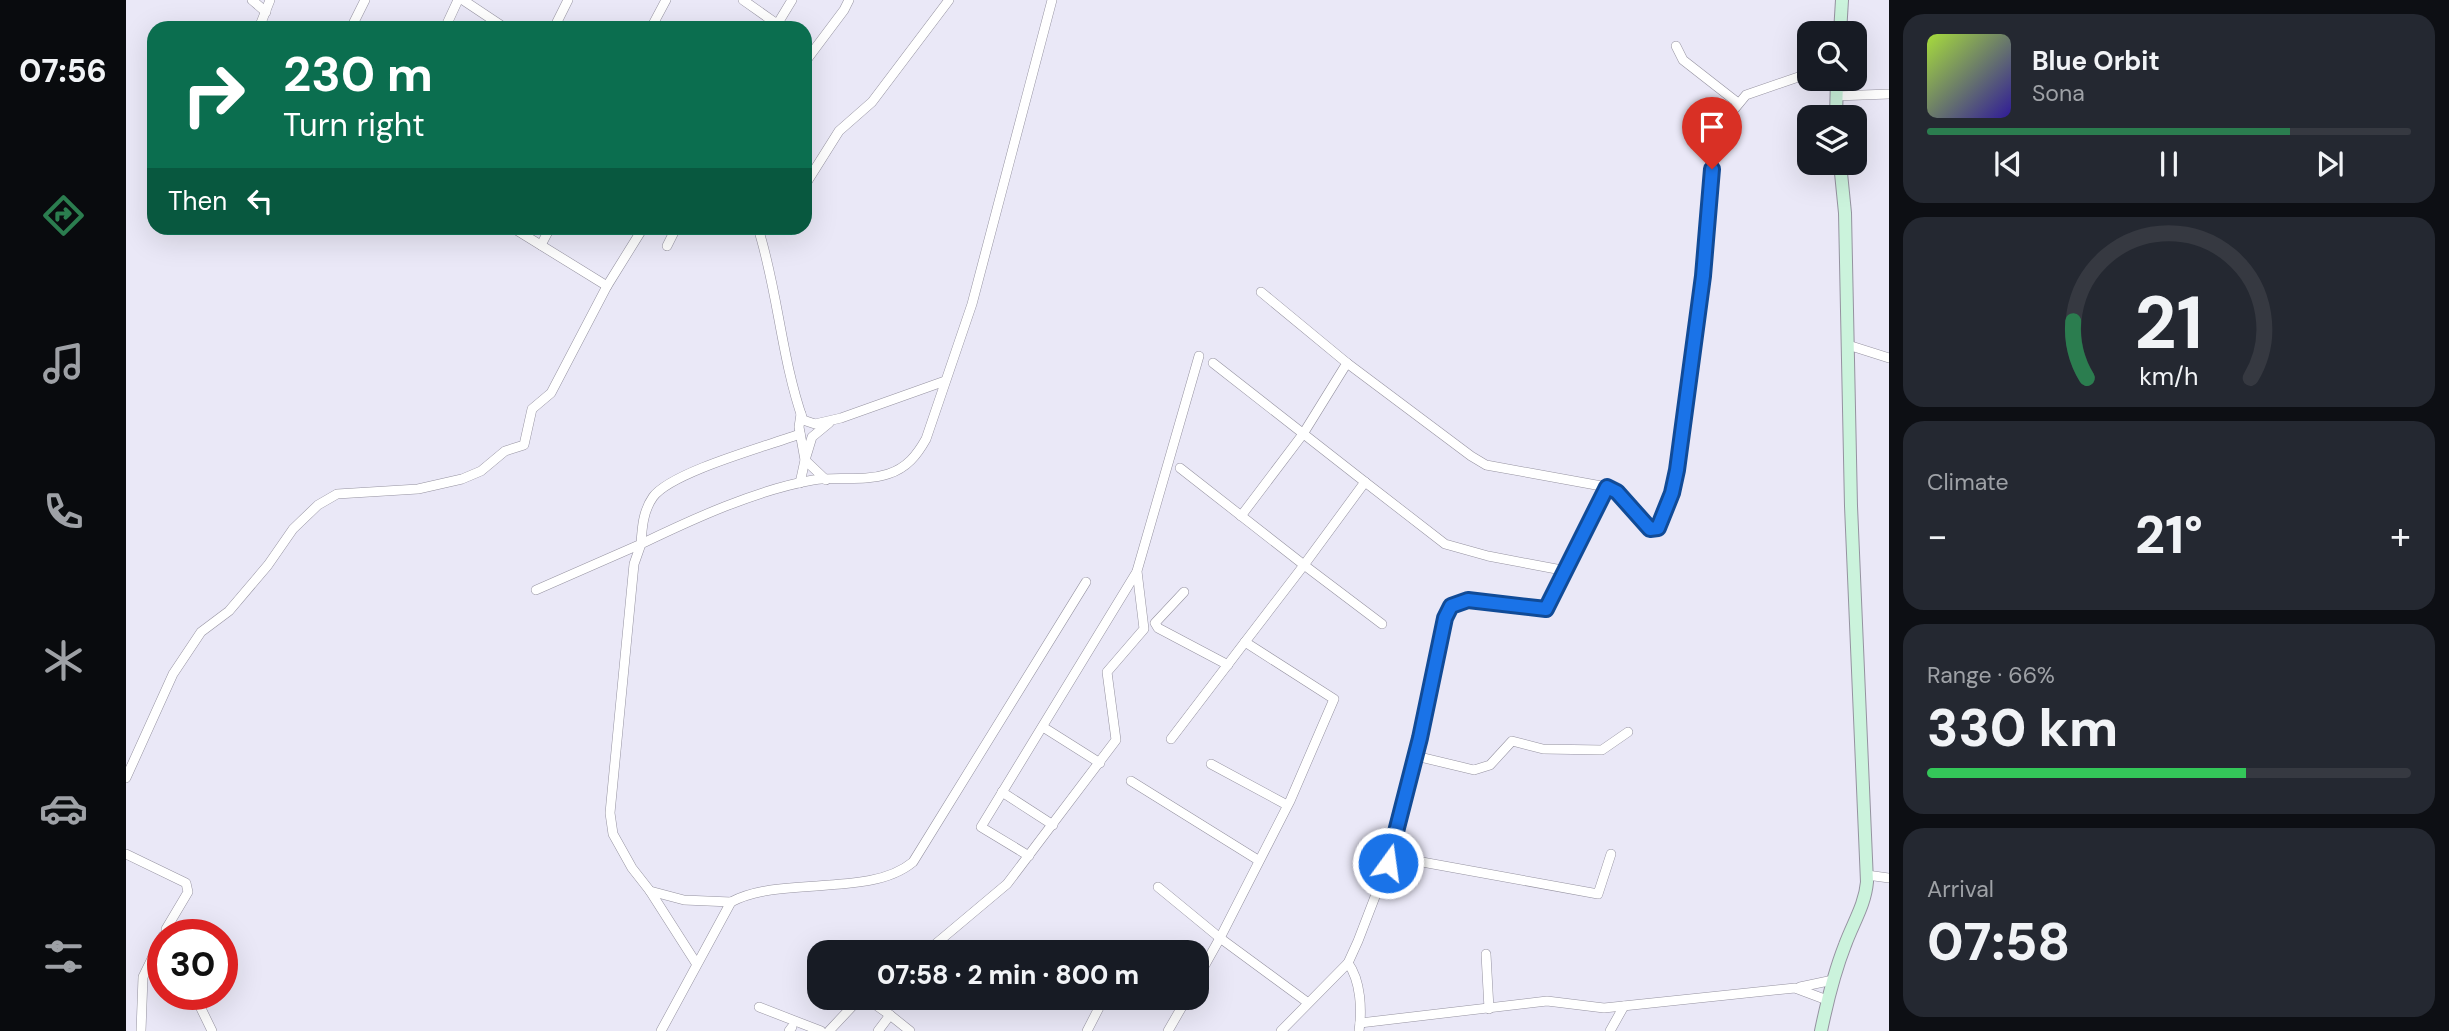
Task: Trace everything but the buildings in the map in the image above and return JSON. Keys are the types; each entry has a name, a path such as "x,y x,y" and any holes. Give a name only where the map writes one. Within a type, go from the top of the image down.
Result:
{"street":[{"path":"252,0 266,12"},
{"path":"262,21 270,0"},
{"path":"354,21 365,0"},
{"path":"449,21 461,0 494,21"},
{"path":"558,21 568,0"},
{"path":"655,21 666,0"},
{"path":"743,0 770,21"},
{"path":"779,21 792,0"},
{"path":"812,53 844,10 845,0"},
{"path":"812,174 839,131 872,102 949,0"},
{"path":"536,590 691,520 800,483 889,474 915,458 926,439 972,304 1052,0"},
{"path":"1841,21 1842,0"},
{"path":"1676,46 1683,60 1738,103"},
{"path":"1261,292 1348,363 1486,465 1607,487 1617,492 1650,529 1658,528 1672,493 1677,470 1703,276 1714,146 1722,124 1746,95 1797,77"},
{"path":"1836,91 1836,105"},
{"path":"1836,96 1889,94"},
{"path":"1821,1031 1827,1000 1844,945 1863,905 1867,875 1858,698 1845,213 1841,175"},
{"path":"525,235 607,286"},
{"path":"541,245 546,235"},
{"path":"126,778 173,674 201,632 229,611 268,565 293,529 318,505 337,494 418,489 462,479 481,471 505,450 521,448 532,409 551,393 607,286 639,235"},
{"path":"667,246 672,235"},
{"path":"760,235 776,298 793,388 803,420 815,424 833,420 945,381"},
{"path":"1848,345 1889,358"},
{"path":"1029,856 981,827 1137,571 1199,356"},
{"path":"1213,363 1445,544 1488,556 1567,571"},
{"path":"1241,516 1303,433 1348,363"},
{"path":"801,414 800,434 805,460 826,480"},
{"path":"800,483 812,437 833,420"},
{"path":"696,963 620,849 610,813 634,564 641,544 643,520 653,498 671,481 800,434"},
{"path":"1180,468 1382,624"},
{"path":"1171,739 1364,482"},
{"path":"1281,1031 1348,963 1390,856 1416,756 1445,618 1451,606 1468,600 1546,609 1607,487"},
{"path":"940,940 1007,884 1116,740 1107,672 1144,629 1137,571"},
{"path":"650,891 684,900 731,902 753,892 888,877 913,862 1086,582"},
{"path":"1184,592 1155,623 1158,628 1228,665"},
{"path":"1209,958 1287,805 1334,699 1245,642"},
{"path":"1043,727 1100,763"},
{"path":"1416,756 1474,770 1490,765 1512,741 1543,748 1602,750 1628,732"},
{"path":"1212,764 1287,805"},
{"path":"1131,782 1258,860"},
{"path":"1002,792 1053,825"},
{"path":"126,854 186,883 188,892 173,919"},
{"path":"1390,856 1598,894 1611,854"},
{"path":"1867,875 1889,878"},
{"path":"1158,887 1220,938 1307,1002"},
{"path":"661,1031 731,902"},
{"path":"1486,954 1489,1009"},
{"path":"1348,963 1354,971 1358,990 1360,1027 1547,1001 1604,1008 1795,988 1833,979"},
{"path":"141,1031 143,977 147,969"},
{"path":"1795,988 1827,1000"},
{"path":"1611,1031 1625,1006"},
{"path":"759,1007 821,1031"},
{"path":"202,1010 212,1031"},
{"path":"829,1031 849,1010"},
{"path":"883,1010 910,1031"},
{"path":"1087,1031 1095,1010"},
{"path":"1168,1031 1180,1010"},
{"path":"878,1031 890,1015"}],"route":[{"path":"1388,863 1420,738 1445,618 1451,606 1468,600 1546,609 1607,487 1617,492 1650,529 1656,531 1658,528 1672,493 1677,470 1703,276 1712,169"}]}
